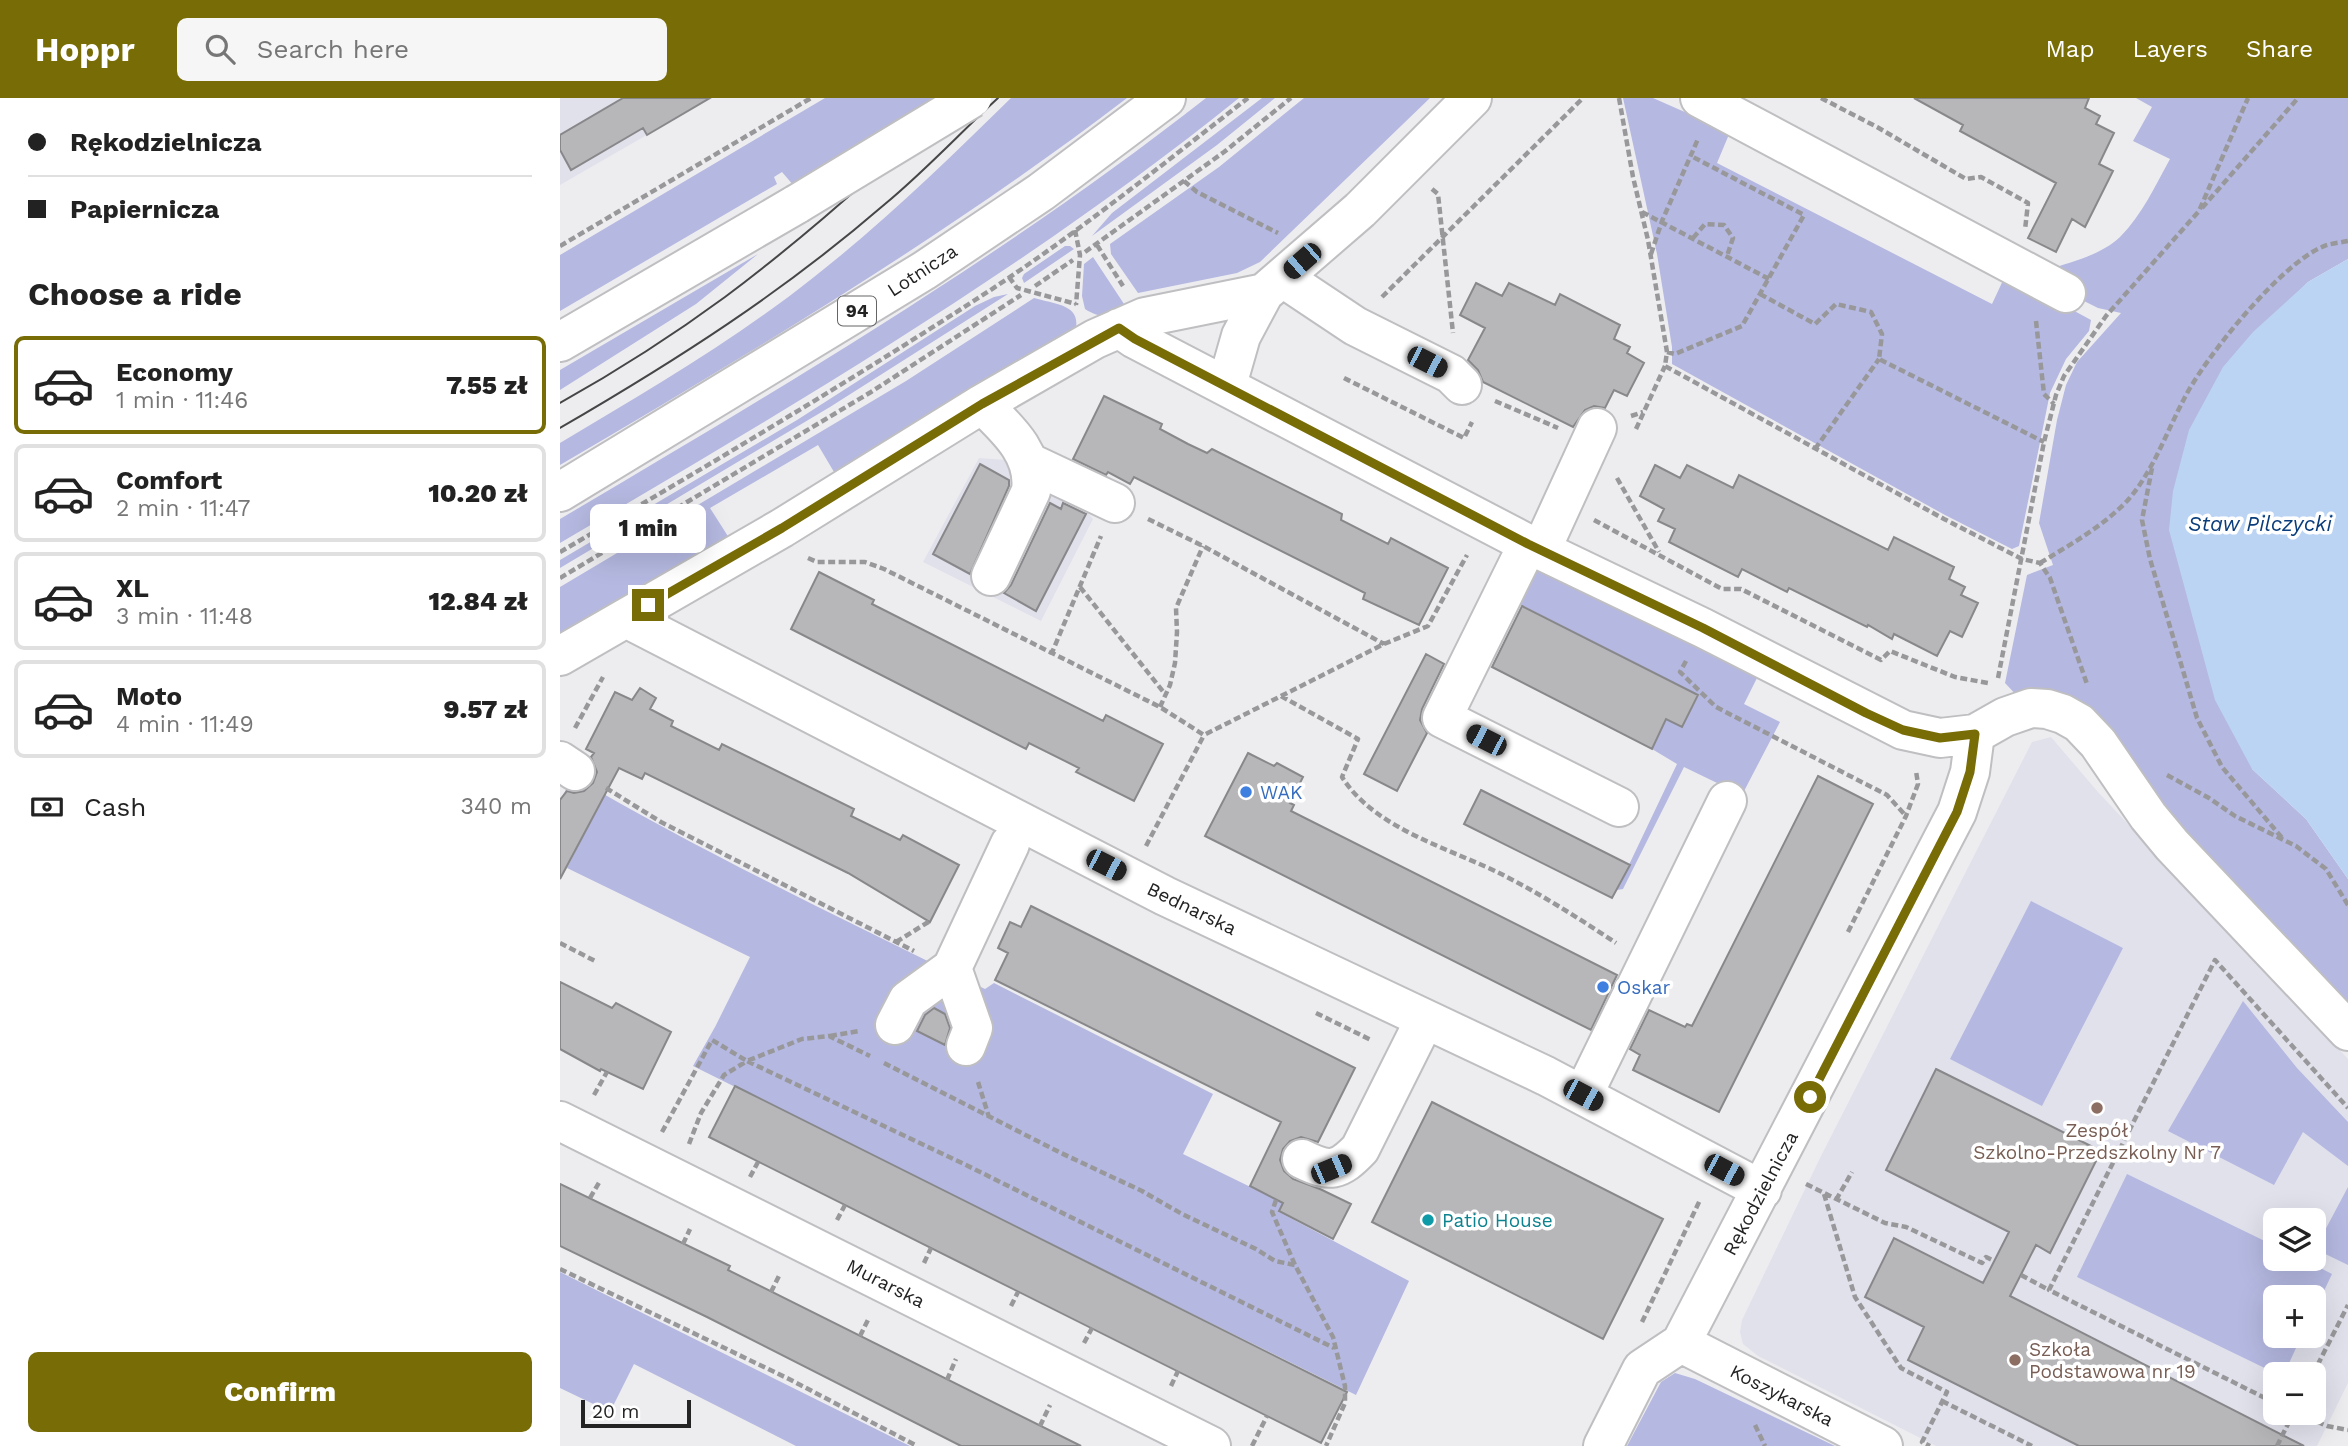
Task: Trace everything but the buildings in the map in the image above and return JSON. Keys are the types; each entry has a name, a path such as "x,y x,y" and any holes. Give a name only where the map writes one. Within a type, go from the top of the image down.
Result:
{"street":[{"path":"560,342 972,98"},
{"name":"Lotnicza","path":"560,492 925,270 1041,192 1166,98"},
{"path":"1227,385 1241,336 1273,286 1360,209 1472,98"},
{"path":"1704,100 2066,293"},
{"path":"560,656 782,528 1114,320 1145,317 1273,286 1466,385"},
{"path":"1114,320 1135,339 1535,547 1703,628 1903,730 1940,738 1975,734 2005,717 2031,708 2047,709 2079,723 2098,743 2148,816 2172,845 2348,1031"},
{"path":"982,404 1016,439 1028,462 1032,479 1031,491 990,576"},
{"path":"1597,428 1562,503 1535,547 1442,718 1619,807"},
{"path":"1028,462 1115,503"},
{"name":"Bednarska","path":"626,618 1129,877 1583,1095 1768,1179"},
{"name":"Rękodzielnicza","path":"1603,1446 1643,1369 1681,1343 1768,1179 1957,812 1970,772 1975,734"},
{"path":"1583,1095 1727,801"},
{"path":"895,1026 908,1000 952,968 1010,844"},
{"path":"952,968 973,1028 966,1046"},
{"path":"1302,1158 1317,1166 1331,1169 1347,1162 1360,1149 1425,1019"},
{"name":"Murarska","path":"560,1121 1211,1446"},
{"name":"Koszykarska","path":"1681,1343 1883,1446"}],"path":[{"path":"560,246 811,98"},
{"path":"560,552 718,459 1010,276 1126,193 1248,98"},
{"path":"1085,252 1224,152 1291,98"},
{"path":"1355,326 1443,235 1583,98"},
{"path":"1619,98 1668,352 1665,366 2022,559 2040,563 2090,533 2127,500 2153,463 2185,396 2225,337 2292,265 2322,246 2348,241"},
{"path":"2199,211 2247,98"},
{"path":"1562,503 1722,589 1741,589 1881,660 1891,651 1955,677 1997,684 2044,442 2056,395 2073,363 2106,316 2298,98"},
{"path":"1651,255 1661,221 1700,136 1704,100"},
{"path":"1668,352 1675,354 1742,326 1804,215 1691,156"},
{"path":"1344,378 1464,438 1466,385 1453,330 1438,194 1404,166"},
{"path":"1184,181 1196,192 1287,237"},
{"path":"1641,211 1769,279"},
{"path":"1693,238 1705,224 1724,225 1733,238 1727,256"},
{"path":"1075,230 1080,255 1076,304"},
{"path":"1097,245 1114,320"},
{"path":"1035,286 1073,260"},
{"path":"1010,276 1017,288 1076,304 1114,320"},
{"path":"1760,294 1815,324 1836,304 1871,312 1882,334 1879,359 1815,449"},
{"path":"560,578 859,399 1021,295"},
{"path":"1879,359 2044,442"},
{"path":"1466,385 1546,424 1565,430 1580,432 1643,412"},
{"path":"2153,463 2142,520 2150,559 2197,718 2222,767 2283,839"},
{"path":"1615,474 1660,554"},
{"path":"1051,655 1115,503 1203,546 1384,645"},
{"path":"1129,877 1203,735 1428,626 1485,521"},
{"path":"1160,707 1175,663 1176,608 1203,546"},
{"path":"806,556 817,562 865,562 884,569 1051,655 1160,707 1203,735"},
{"path":"2040,563 2050,578 2103,731 2098,743"},
{"path":"1080,587 1166,695"},
{"path":"1703,628 1680,672 1716,706 1887,795 1906,816"},
{"path":"605,672 569,755 661,822 915,952"},
{"path":"1280,696 1358,739 1342,777 1351,792 1394,824 1447,852 1502,874 1560,905 1647,967"},
{"path":"1844,940 1906,816 1918,784 1912,760"},
{"path":"2161,771 2209,797 2235,816 2296,846 2326,869 2348,905"},
{"path":"560,943 597,962"},
{"path":"2049,1290 2215,960 2348,1108"},
{"path":"1311,1011 1406,1056"},
{"path":"684,1152 701,1112 724,1075 747,1061 802,1039 829,1037 1061,1153 1122,1180 1275,1261 1295,1265"},
{"path":"659,1136 712,1040 747,1061 962,1163 1334,1348"},
{"path":"1836,1200 1852,1172"},
{"path":"1768,1179 1824,1194 1885,1223 1906,1227 1982,1263 1986,1257 1994,1261"},
{"path":"1824,1194 1855,1297 1901,1368 1947,1392 1922,1442 1930,1446"},
{"path":"1638,1329 1701,1197"},
{"path":"1276,1200 1272,1212 1295,1265 1332,1337 1345,1386 1345,1403 1326,1446"},
{"path":"560,1269 789,1379 917,1446"},
{"path":"2021,1275 2263,1397"},
{"path":"2319,1362 2348,1306"},
{"path":"1942,1401 2032,1446"},
{"path":"1252,1446 1267,1416"},
{"path":"2277,1446 2288,1425"},
{"path":"2325,1425 2348,1430"}],"shaded area":[{"path":"560,98 705,98 692,109 560,185"},
{"path":"825,98 938,98 812,207 782,172 774,177 777,184 560,311 560,255"},
{"path":"1011,98 1127,98 990,197 849,290 560,465 560,443 690,364 784,300 890,213"},
{"path":"1206,98 1239,98 1077,220 908,333 735,440 560,543 560,519 808,370 971,267 1129,156"},
{"path":"1262,98 1275,98 1217,145 1092,236 1112,213"},
{"path":"1304,98 1430,98 1260,262 1237,273 1138,293 1111,254 1110,244 1219,167"},
{"path":"1623,98 1653,98 1730,132 1717,163 1992,304 2006,274 2091,320 2089,331 2066,359 2050,393 2019,546 2012,549 1945,515 1672,364 1672,347 1657,254"},
{"path":"2136,98 2348,98 2348,259 2308,282 2288,302 2252,769 2306,819 2348,879 2348,1017 2156,810 2021,700 2005,683 2027,575 2053,565 2039,523 2057,420 2066,385 2077,362 2121,313 2098,308 2070,294 2047,270 2095,253 2120,237 2142,210 2170,159 2133,141 2152,107"},
{"path":"1065,246 1074,249 1024,283 1024,274"},
{"path":"758,254 696,304 560,390 560,370"},
{"path":"1093,257 1128,310 1106,316 1085,309 1082,296 1084,264"},
{"path":"1008,294 830,407 560,568 560,560 797,420 975,306"},
{"path":"1034,298 1061,305 1073,313 1076,327 1073,338 837,477 818,445 710,508 731,541 560,641 560,587 906,381"},
{"path":"979,458 1007,460 1075,498 1093,519 1041,621 923,562"},
{"path":"1538,568 1757,678 1744,704 1780,722 1742,795 1684,767 1623,889 1617,890 1677,764 1652,749 1666,719 1682,727 1699,695 1519,604"},
{"name":"Zespół Szkolno-Przedszkolny Nr 7","path":"2051,737 2098,792 2348,1059 2348,1383 2317,1446 1936,1446 1758,1356 1743,1344 1740,1332 1742,1320 1820,1158 2032,742"},
{"path":"572,776 725,860 829,912 985,989 994,983 1213,1094 1183,1154 1283,1203 1279,1212 1409,1281 1356,1395 693,1066 750,957 567,868 594,815 562,798"},
{"path":"2031,901 2123,948 2042,1106 1950,1059"},
{"path":"2243,1001 2297,1068 2348,1122 2348,1166 2303,1132 2274,1185 2168,1131"},
{"path":"2127,1174 2263,1240 2263,1271 2326,1271 2332,1274 2326,1287 2263,1285 2263,1348 2296,1348 2290,1362 2263,1362 2263,1367 2077,1277"},
{"path":"2348,1187 2348,1265 2326,1254 2326,1228"},
{"path":"560,1272 910,1446 796,1446 634,1364 610,1412 560,1388"},
{"path":"1675,1373 1695,1379 1835,1446 1627,1446 1661,1382"}],"water":[{"name":"Staw Pilczycki","path":"2348,259 2348,879 2306,819 2252,769 2215,700 2169,530 2173,491 2189,430 2223,367 2253,332 2308,282"}],"tram line":[{"path":"560,403 644,353 725,297 815,225 960,98"},
{"path":"560,428 687,351 807,267 900,191 998,98"}],"place":[{"name":"WAK","path":"1246,792"},
{"name":"Oskar","path":"1603,987"},
{"name":"Zespół Szkolno-Przedszkolny Nr 7","path":"2097,1108"},
{"name":"Patio House","path":"1428,1220"},
{"name":"Szkoła Podstawowa nr 19","path":"2015,1360"}],"route":[{"path":"648,605 782,528 982,404 1119,328 1135,339 1528,544 1703,628 1866,713 1903,730 1940,738 1975,734 1970,772 1957,812 1810,1097"}]}
